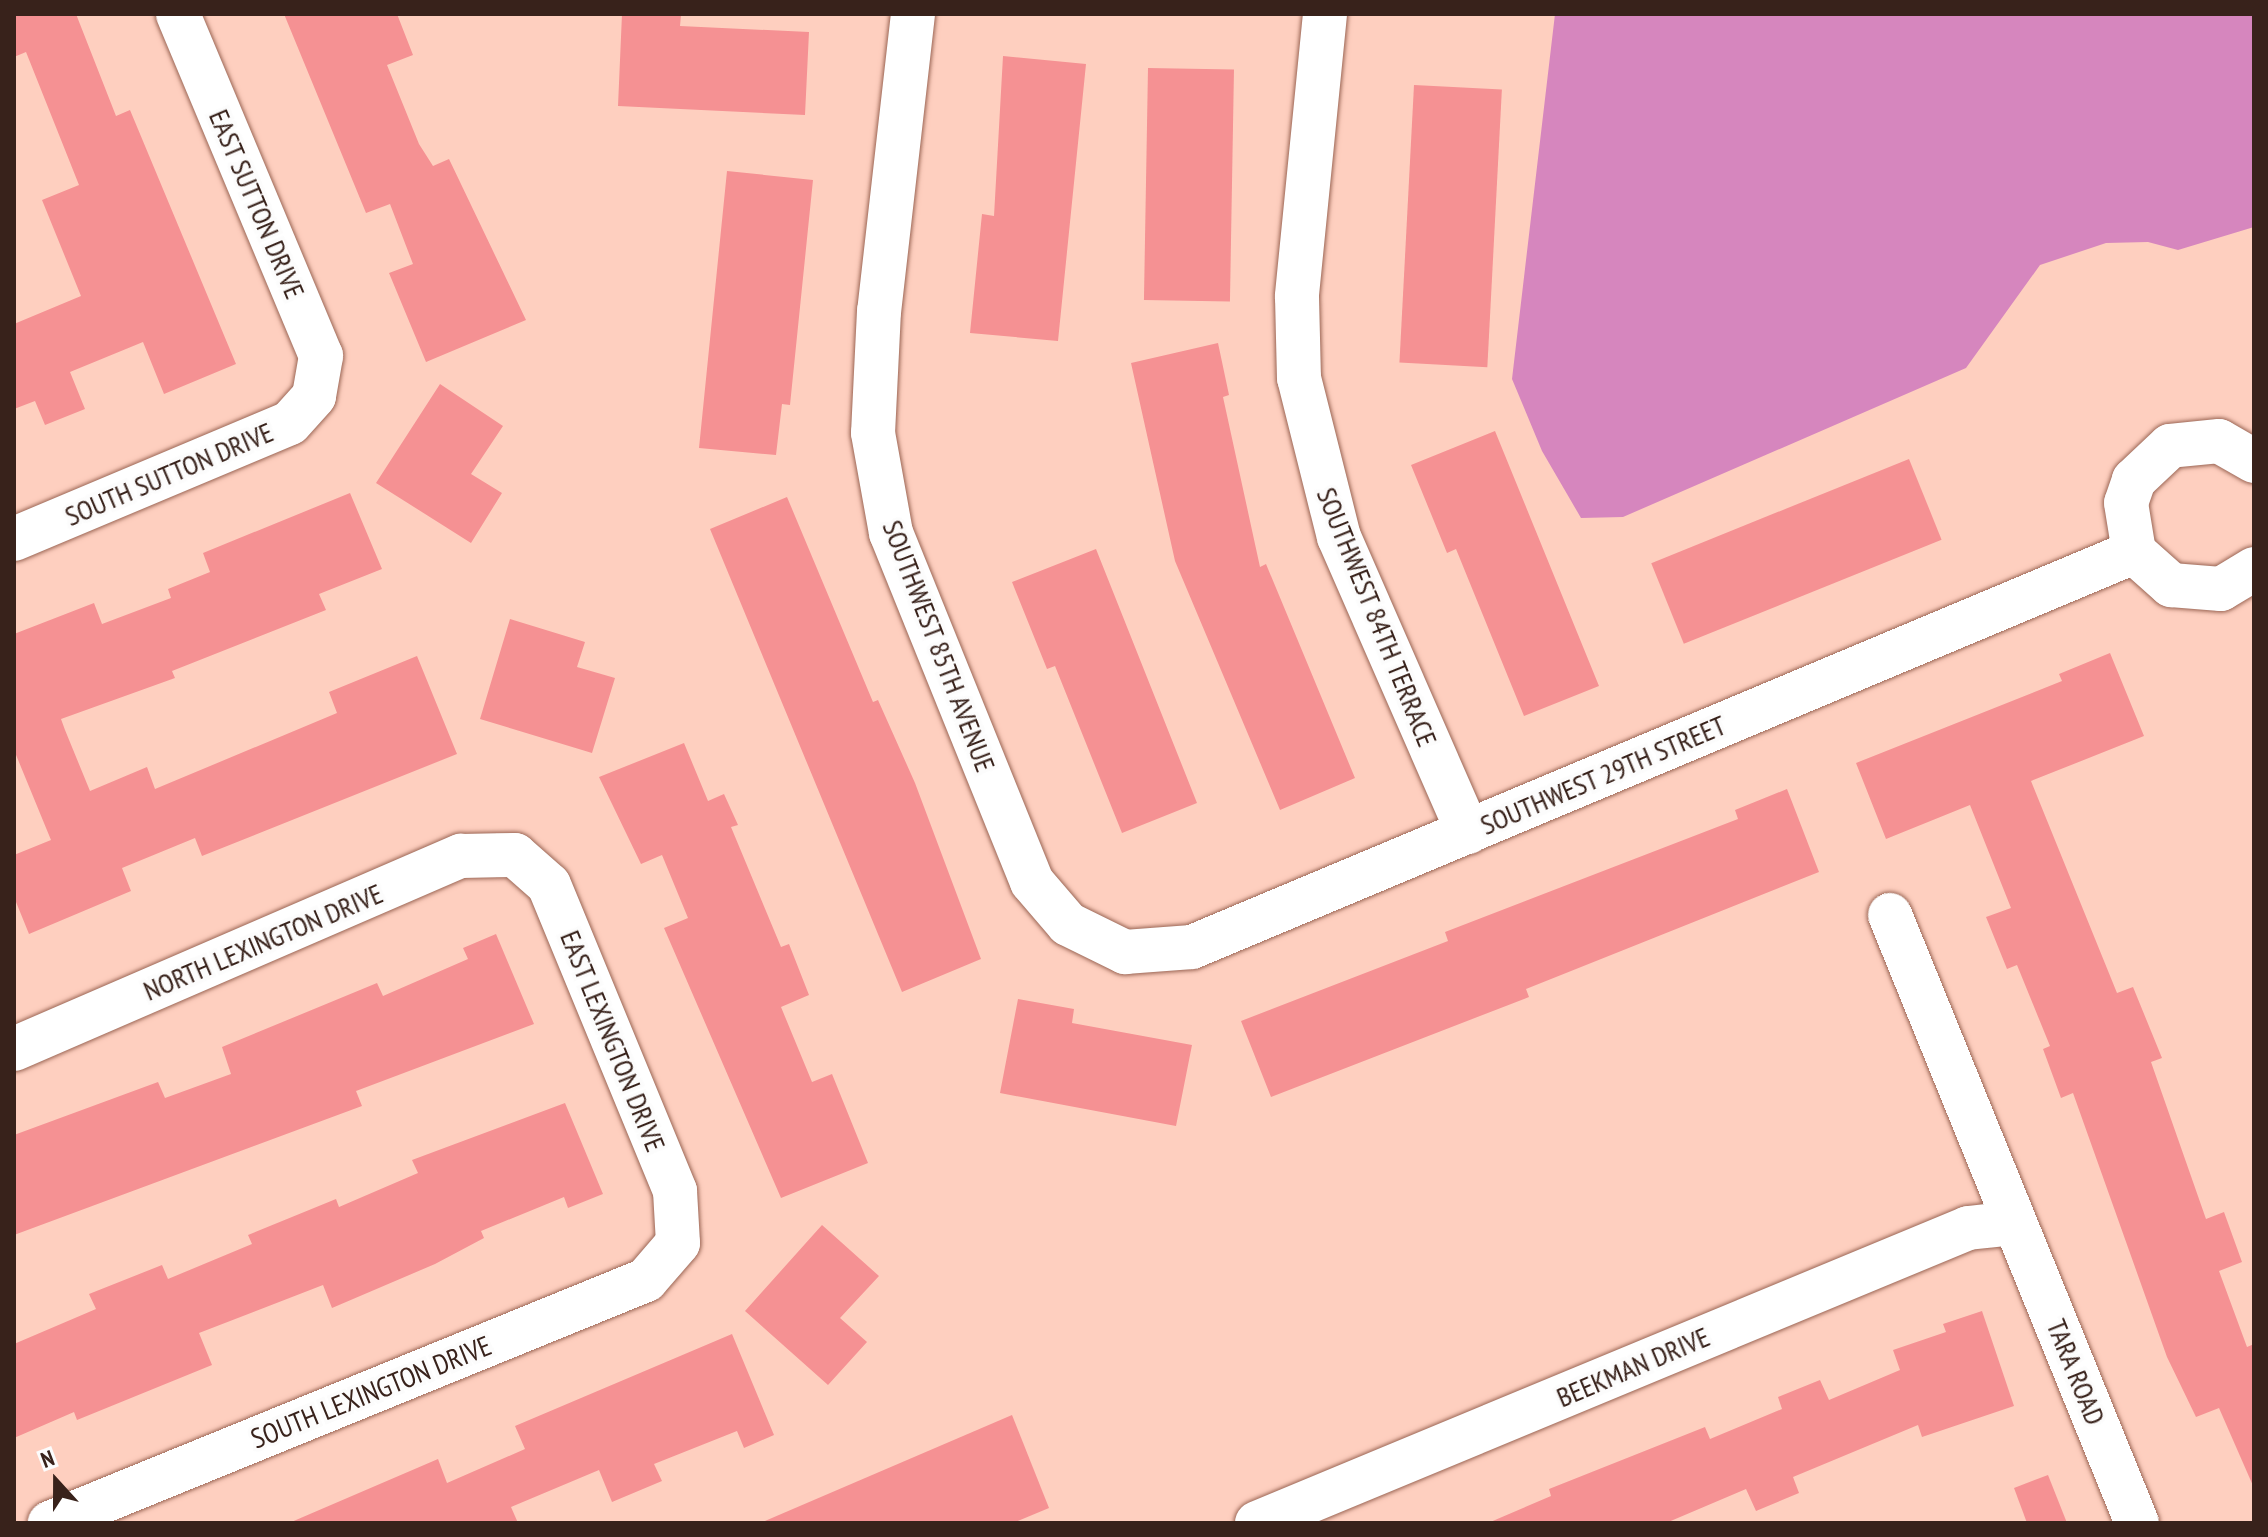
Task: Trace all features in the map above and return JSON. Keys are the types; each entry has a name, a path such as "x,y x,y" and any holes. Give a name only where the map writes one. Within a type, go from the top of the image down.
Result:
{"street":[{"name":"EAST SUTTON DRIVE","path":"178,14 321,356 314,396"},
{"name":"SOUTHWEST 85TH AVENUE","path":"913,14 879,311 873,433 897,548 1032,882 1068,924"},
{"name":"SOUTHWEST 84TH TERRACE","path":"1325,14 1297,297 1299,378 1339,537 1468,832"},
{"name":"SOUTH SUTTON DRIVE","path":"14,539 290,423 314,396"},
{"path":"2254,461 2219,441 2193,440 2149,460 2126,503 2134,552 2150,571 2195,591 2221,589 2254,569"},
{"name":"SOUTHWEST 29TH STREET","path":"1068,924 1125,952 1192,947 2134,552"},
{"name":"NORTH LEXINGTON DRIVE","path":"14,1049 461,856 515,855"},
{"name":"EAST LEXINGTON DRIVE","path":"515,855 549,885 675,1191 678,1243"},
{"name":"TARA ROAD","path":"1890,915 2137,1523"},
{"name":"BEEKMAN DRIVE","path":"1257,1523 1968,1228 2013,1223"},
{"name":"SOUTH LEXINGTON DRIVE","path":"50,1523 646,1280 678,1243"}],"shaded area":[{"path":"1555,14 2254,14 2254,227 2178,250 2148,242 2106,243 2040,265 1966,368 1623,517 1581,518 1542,451 1512,379"}],"building":[{"path":"14,14 76,14 116,116 130,110 236,364 164,394 143,342 70,372 85,409 45,425 35,401 14,409 14,324 81,296 42,200 79,185 26,52 14,57"},
{"path":"284,14 397,14 413,55 387,65 419,144 433,166 449,159 526,320 426,362 389,273 413,264 390,204 366,213"},
{"path":"622,14 681,15 680,26 809,32 805,115 618,106"},
{"path":"1003,56 1086,64 1058,341 970,333 982,214 994,216"},
{"path":"1148,68 1234,70 1230,301 1144,300"},
{"path":"1414,85 1502,90 1487,367 1399,363"},
{"path":"727,171 813,180 790,405 782,404 776,455 699,448"},
{"path":"1218,343 1229,395 1223,397 1260,567 1266,564 1355,778 1280,810 1175,561 1131,363"},
{"path":"440,384 503,426 471,474 502,493 471,543 376,483"},
{"path":"1495,431 1599,686 1524,716 1456,549 1447,553 1411,465"},
{"path":"1909,459 1942,540 1684,644 1651,563"},
{"path":"350,493 382,569 319,594 326,610 172,671 175,678 61,719 90,791 147,767 155,789 337,713 329,692 417,656 457,754 202,856 195,838 122,868 131,891 29,934 14,897 14,855 51,840 14,750 14,634 94,603 102,624 171,598 168,589 210,572 203,553"},
{"path":"787,497 873,702 878,700 915,783 981,959 902,992 710,529"},
{"path":"1096,549 1197,803 1122,833 1055,666 1047,669 1012,582"},
{"path":"510,619 585,642 577,667 615,678 592,753 480,719"},
{"path":"2110,653 2144,736 2031,781 2117,993 2133,987 2162,1058 2151,1062 2206,1219 2224,1212 2242,1262 2219,1271 2247,1347 2254,1344 2254,1488 2219,1408 2196,1417 2167,1357 2073,1093 2061,1098 2043,1049 2050,1046 2017,965 2007,969 1986,917 2011,908 1970,805 1886,839 1856,763 2062,681 2059,674"},
{"path":"684,743 708,801 724,794 738,825 731,827 781,947 789,944 809,995 781,1007 812,1082 832,1074 868,1163 781,1198 664,928 688,918 662,855 641,864 599,777"},
{"path":"1787,789 1819,872 1526,989 1529,997 1271,1097 1241,1021 1448,941 1445,932 1738,819 1735,810"},
{"path":"496,934 534,1024 356,1091 362,1106 14,1235 14,1135 158,1082 165,1098 231,1074 222,1047 377,983 383,996 468,959 463,948"},
{"path":"1018,999 1074,1009 1072,1023 1192,1045 1176,1126 1000,1093"},
{"path":"565,1103 603,1194 568,1208 564,1197 481,1231 484,1238 435,1264 332,1308 323,1285 199,1333 212,1365 77,1420 74,1412 14,1438 14,1344 96,1309 89,1294 162,1265 168,1279 252,1244 248,1235 336,1199 339,1207 418,1173 412,1160"},
{"path":"822,1225 879,1276 840,1318 867,1342 828,1385 745,1311"},
{"path":"1982,1311 2014,1406 1922,1437 1918,1425 1793,1477 1799,1493 1756,1511 1746,1489 1666,1523 1488,1523 1551,1496 1549,1489 1705,1427 1710,1439 1782,1409 1778,1397 1820,1380 1829,1400 1900,1370 1893,1350 1946,1332 1943,1324"},
{"path":"732,1334 774,1435 744,1448 737,1431 654,1464 662,1481 612,1502 599,1470 511,1507 518,1523 289,1523 438,1459 447,1483 525,1449 515,1426"},
{"path":"1012,1415 1049,1508 1013,1523 760,1523"},
{"path":"2048,1475 2067,1523 2027,1523 2014,1488"}]}
